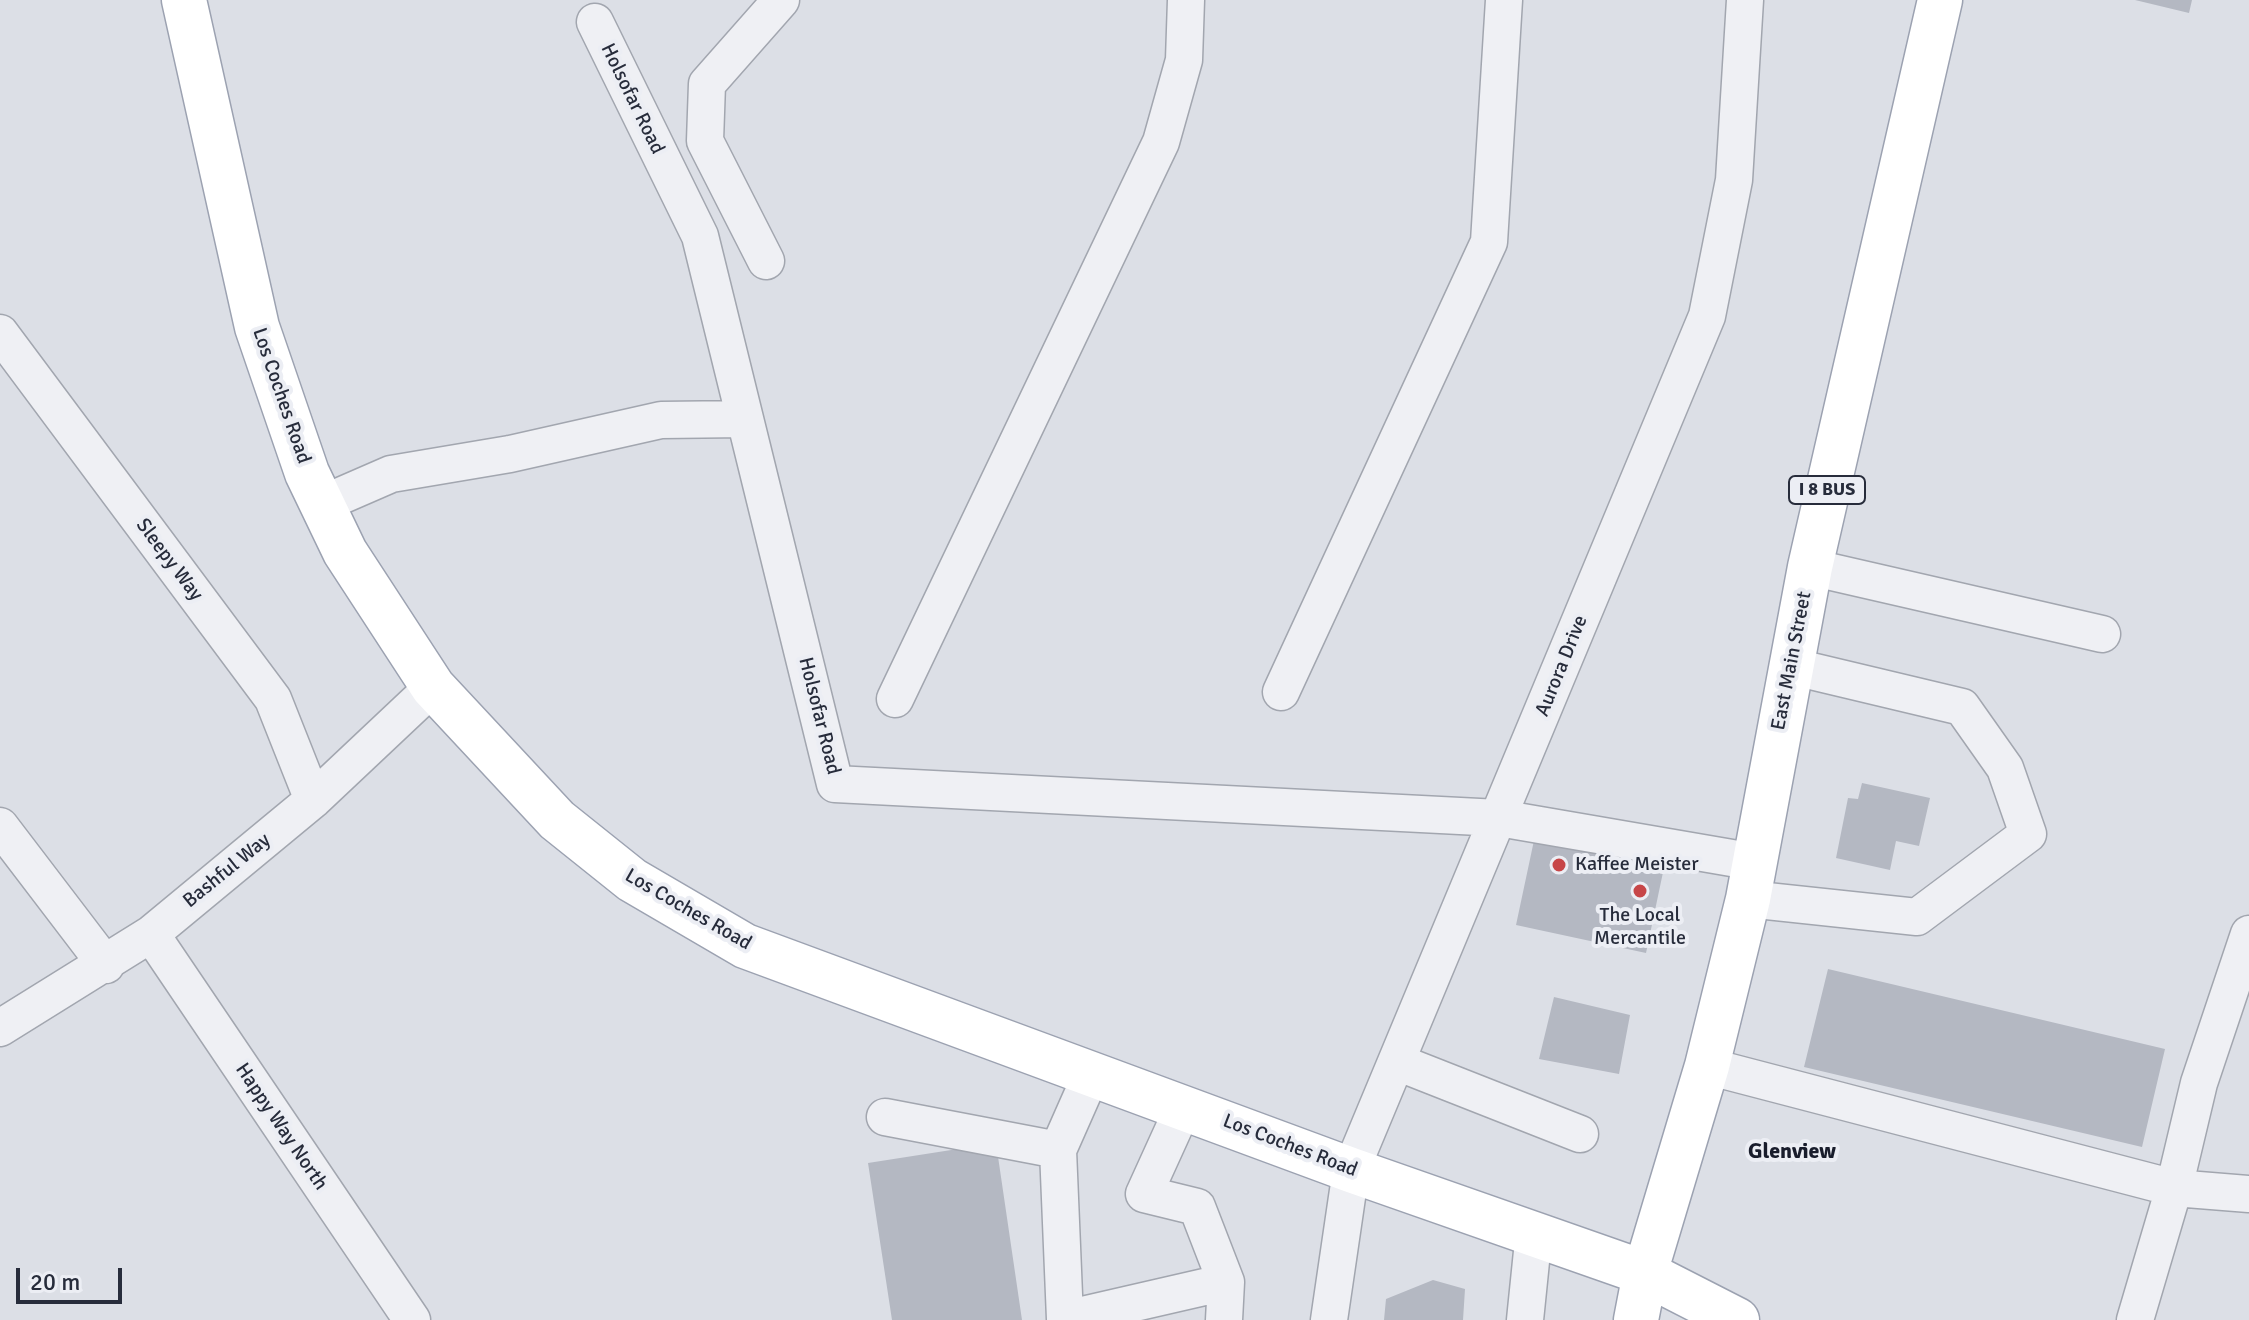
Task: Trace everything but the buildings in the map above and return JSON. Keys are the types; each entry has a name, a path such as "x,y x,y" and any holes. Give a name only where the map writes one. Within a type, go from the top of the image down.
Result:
{"main road":[{"name":"Los Coches Road","path":"184,0 257,327 307,473 345,552 433,687 557,820 632,880 745,946 1351,1170 1645,1273 1737,1320"},
{"name":"East Main Street","path":"1636,1320 1645,1273 1707,1066 1752,880 1810,567 1940,0"}],"street":[{"path":"766,261 705,141 707,84 781,0"},
{"path":"895,699 1161,142 1184,60 1186,0"},
{"path":"1281,692 1489,242 1504,0"},
{"name":"Aurora Drive","path":"1329,1320 1351,1170 1707,316 1734,180 1745,0"},
{"name":"Holsofar Road","path":"595,22 700,236 835,784 1499,818"},
{"name":"Sleepy Way","path":"0,333 273,699 313,800"},
{"path":"322,504 391,474 510,454 661,420 745,419"},
{"path":"1810,567 2102,634"},
{"path":"1499,818 1917,917 2028,834 2005,768 1962,707 1790,666"},
{"name":"Bashful Way","path":"0,1028 106,965 151,934 313,800 433,687"},
{"path":"0,826 106,965"},
{"name":"Happy Way North","path":"151,934 412,1320"},
{"path":"2135,1320 2174,1188 2199,1083 2249,934"},
{"path":"1397,1062 1580,1134"},
{"path":"1707,1066 2174,1188 2249,1194"},
{"path":"1092,1073 1058,1150 1065,1319 1226,1282"},
{"path":"1184,1106 1144,1194 1197,1207 1226,1282 1224,1320"},
{"path":"885,1117 1058,1150"},
{"path":"1525,1320 1534,1232"}],"place":[{"name":"Kaffee Meister","path":"1559,865"},
{"name":"The Local Mercantile","path":"1640,891"}],"district":[{"name":"Glenview","path":"1792,1152"}]}
